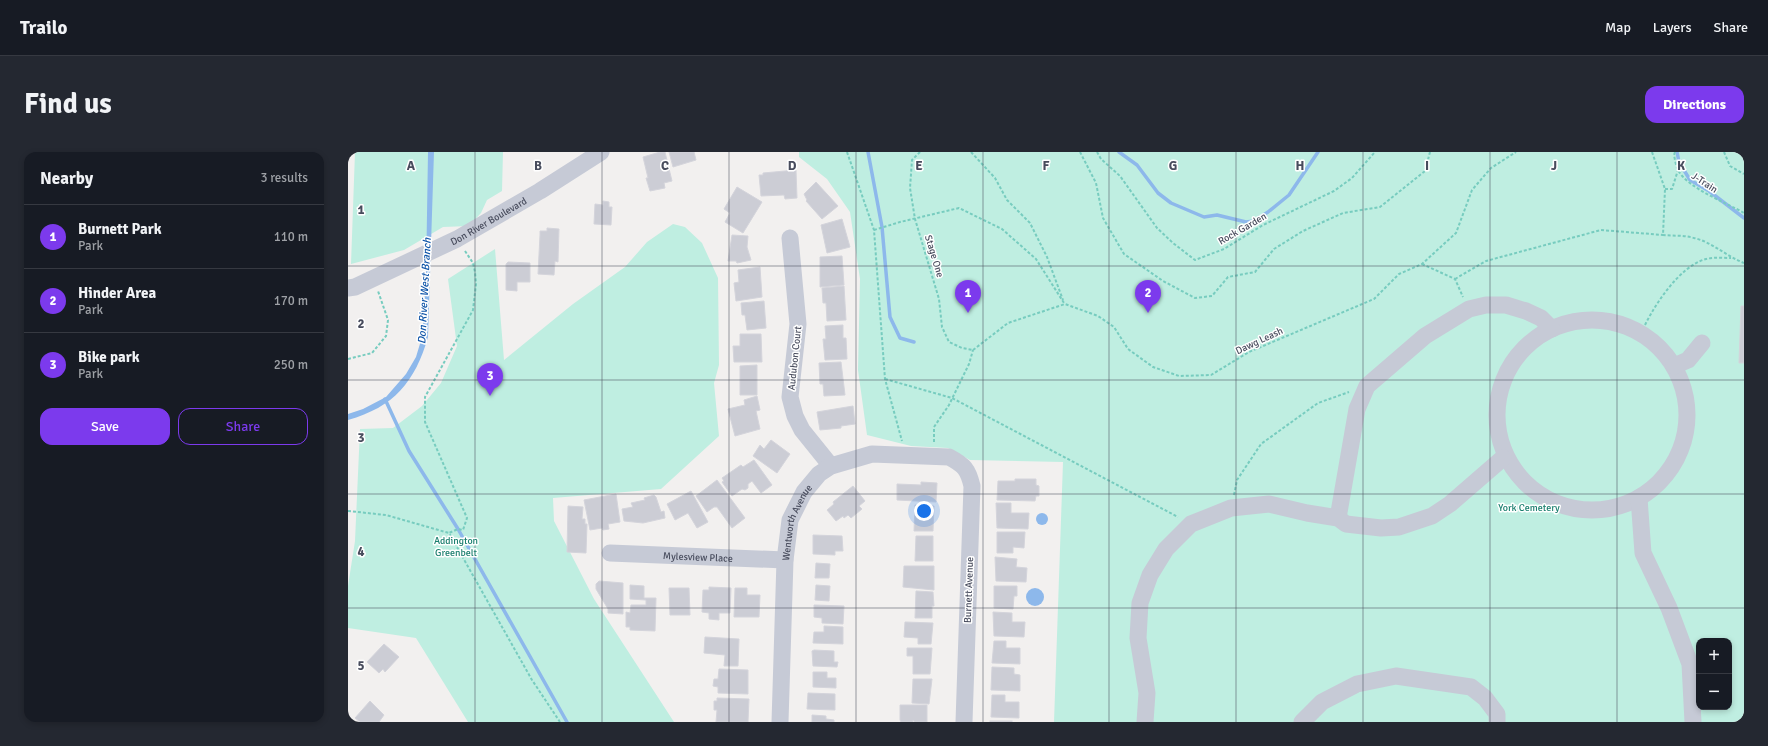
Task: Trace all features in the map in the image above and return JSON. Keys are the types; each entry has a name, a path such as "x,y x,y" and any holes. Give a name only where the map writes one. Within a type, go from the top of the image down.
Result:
{"street":[{"name":"Don River Boulevard","path":"348,288 372,280 454,240 540,191 601,152"},
{"name":"Audubon Court","path":"790,238 798,324 790,397 795,416 802,430 831,466"},
{"path":"1338,518 1357,409 1367,386 1425,336 1469,309 1486,305 1506,305 1526,311 1541,318 1552,329"},
{"path":"1588,320 1615,323 1641,334 1654,343 1674,366 1682,386 1686,407 1686,429 1682,443 1670,469 1656,486 1639,498 1614,508 1588,510 1562,506 1538,494 1503,458 1498,432 1497,410 1501,388 1510,368 1523,350 1540,335 1552,329 1588,320"},
{"path":"1674,366 1688,360 1702,343"},
{"name":"Wentworth Avenue","path":"780,722 785,560 790,520 804,492 820,474 831,466 872,454 949,457 960,462"},
{"path":"1145,722 1147,692 1138,638 1140,603 1150,575 1166,549 1191,524 1231,508 1269,504 1307,513 1338,518 1346,524 1381,528 1399,527 1432,516 1450,504 1503,458"},
{"name":"Burnett Avenue","path":"960,462 969,472 972,486 964,722"},
{"path":"1639,498 1643,553 1669,608 1690,664 1693,722"},
{"name":"Mylesview Place","path":"610,553 785,560"},
{"path":"1302,722 1322,702 1356,684 1396,676 1471,687 1485,698 1497,714 1497,722"}],"path":[{"path":"847,152 874,230 885,379 906,455"},
{"name":"Stage One","path":"920,152 912,160 910,188 915,219 940,299 942,327 949,342 962,348 974,350"},
{"path":"971,152 995,178 1007,200 1030,223 1047,257 1065,304"},
{"path":"1080,152 1096,183 1103,218 1124,254 1163,281 1195,298 1212,296 1228,277 1255,272 1274,249 1303,231 1343,213 1380,207 1425,171 1430,152"},
{"name":"Rock Garden","path":"1097,152 1101,159 1120,176 1157,228 1172,243 1195,260 1224,249 1263,225 1334,191 1352,178 1375,152"},
{"name":"Dawg Leash","path":"1065,304 1098,316 1114,327 1128,349 1153,367 1179,376 1211,374 1249,352 1374,299 1399,274 1422,264 1456,233 1472,190 1492,168 1516,152"},
{"path":"1652,152 1665,189 1663,235"},
{"name":"J-Train","path":"1675,152 1674,155 1678,170 1683,177 1712,197 1744,213"},
{"path":"1724,152 1730,166 1744,174"},
{"path":"1665,189 1672,188 1678,170"},
{"path":"874,230 900,222 959,208 1002,229 1036,259 1065,304"},
{"path":"1455,279 1486,261 1601,230 1694,238 1709,244 1732,258 1744,263"},
{"path":"348,511 386,515 449,533 458,529 463,530 467,518 425,422 425,397 473,310 476,284 474,263 454,240"},
{"path":"1641,334 1652,311 1677,278 1692,266 1706,259 1732,258"},
{"path":"1422,264 1455,279 1469,309"},
{"path":"348,360 372,353 386,336 388,320 372,280"},
{"path":"934,427 952,398 969,364 974,350 1008,323 1065,304"},
{"path":"885,379 952,398 1191,524"},
{"path":"1231,508 1237,480 1260,444 1318,403 1367,386"},
{"path":"449,533 532,680 560,722"}],"green space":[{"path":"355,152 503,152 502,191 487,200 481,213 469,226 443,227 404,250 351,264"},
{"name":"York Cemetery","path":"799,152 1744,152 1744,722 1054,722 1063,462 970,460 948,448 911,446 867,435 858,370 860,279 850,212 827,179 799,157"},
{"name":"Addington Greenbelt","path":"673,224 685,227 702,243 718,278 719,365 714,383 719,436 661,489 553,498 554,521 594,599 674,722 468,722 416,638 348,628 348,586 355,541 360,429 393,428 422,406 441,383 457,346 448,279 495,249 504,360 573,304 625,267 647,242"}],"water":[{"path":"428,152 434,152 428,337 423,353 416,367 409,380 400,390 390,400 378,408 364,415 348,420 348,414 363,409 386,397 406,374 416,357 422,337 426,276"},
{"path":"1040,513 1044,513 1048,519 1044,525 1040,525 1036,521 1036,517"},
{"path":"1035,588 1041,591 1044,597 1041,603 1035,606 1029,603 1026,597 1029,591"}],"building":[{"path":"665,152 672,181 664,183 665,188 650,191 646,178 648,178 643,157"},
{"path":"669,152 694,152 696,160 673,167"},
{"path":"796,170 797,198 785,199 784,195 761,196 759,175 763,175 763,173"},
{"path":"816,182 838,206 822,219 806,201 807,200 804,194"},
{"path":"737,187 762,202 743,233 725,222 730,213 724,209"},
{"path":"603,201 609,202 609,207 612,207 611,225 594,224 595,204 603,205"},
{"path":"842,219 850,247 827,253 821,225"},
{"path":"547,228 559,229 558,262 555,261 554,275 538,274 540,231 547,231"},
{"path":"732,235 748,236 747,247 751,260 737,263 736,261 728,261"},
{"path":"842,256 844,285 820,287 820,257"},
{"path":"508,262 530,263 530,282 517,282 517,291 506,290 506,264"},
{"path":"760,267 762,297 736,301 734,283 739,282 738,270"},
{"path":"844,286 846,320 827,321 826,303 823,303 822,288"},
{"path":"764,301 766,328 747,330 745,315 742,315 741,303"},
{"path":"1741,306 1744,306 1744,363 1739,363"},
{"path":"843,325 843,338 846,338 847,359 825,360 823,339 826,339 825,326"},
{"path":"740,334 761,334 762,362 734,362 733,346 740,346"},
{"path":"841,362 845,395 824,396 823,384 820,384 819,363"},
{"path":"757,365 757,395 740,395 740,366"},
{"path":"757,396 760,410 756,411 760,429 735,436 728,409 745,405 744,400"},
{"path":"853,406 855,424 841,426 841,428 820,430 817,412"},
{"path":"771,440 790,454 777,473 753,456 760,445 764,449"},
{"path":"754,460 772,485 761,493 752,481 748,484 748,488 745,490 742,489 732,496 722,482 724,481 722,478 741,465 743,467"},
{"path":"1015,479 1036,479 1036,485 1039,486 1039,496 1036,496 1035,501 997,500 998,481 1015,481"},
{"path":"717,480 745,518 732,528 717,507 714,507 707,512 696,496"},
{"path":"921,482 937,483 936,502 897,500 897,484 921,485"},
{"path":"853,486 865,501 859,506 862,509 851,518 848,515 844,518 843,516 836,521 827,510 834,504 833,502"},
{"path":"691,491 708,522 697,528 688,513 675,520 667,504"},
{"path":"616,494 620,522 608,524 609,529 603,530 602,528 590,530 584,500"},
{"path":"654,495 661,512 664,511 665,518 643,523 624,521 622,509 633,507 631,503 645,500 644,498"},
{"path":"996,503 1011,503 1011,513 1029,513 1028,529 997,528"},
{"path":"915,505 934,506 933,531 914,531"},
{"path":"568,506 583,507 582,519 585,519 585,524 587,524 586,553 567,552"},
{"path":"997,532 1025,532 1024,548 1013,547 1013,553 997,553"},
{"path":"813,535 842,536 843,551 835,551 835,555 813,554"},
{"path":"916,536 933,536 933,561 915,561"},
{"path":"995,557 1017,559 1016,567 1027,568 1026,582 996,581"},
{"path":"816,563 830,564 829,578 815,578"},
{"path":"904,566 934,566 934,590 903,587"},
{"path":"599,581 623,583 623,614 608,613 608,609 596,589 596,584"},
{"path":"630,585 644,586 644,598 656,598 655,631 630,630 630,627 626,627 626,612 630,613 631,605 646,605 646,600 630,599"},
{"path":"816,585 830,586 829,601 815,600"},
{"path":"994,586 1017,586 1017,596 1014,596 1013,609 994,608"},
{"path":"709,587 731,588 730,613 719,613 719,620 709,619 709,613 702,612 703,590 709,590"},
{"path":"669,588 689,588 690,615 670,615"},
{"path":"735,588 747,588 747,595 760,595 759,617 734,617"},
{"path":"916,591 933,592 934,606 932,606 932,618 915,618"},
{"path":"814,605 844,606 843,624 822,623 822,618 814,617"},
{"path":"993,612 1012,613 1012,622 1025,622 1024,637 994,636"},
{"path":"905,622 933,623 931,644 918,644 918,638 904,637"},
{"path":"824,626 843,627 843,644 813,643 814,632 824,632"},
{"path":"705,637 739,639 738,666 724,666 725,655 704,653"},
{"path":"994,641 1006,641 1006,648 1020,648 1020,664 992,663"},
{"path":"384,644 399,657 385,672 383,669 379,673 367,662"},
{"path":"907,648 932,648 930,674 913,674 913,656 907,656"},
{"path":"812,651 834,651 834,662 838,662 837,667 813,666"},
{"path":"992,667 1014,668 1014,674 1020,675 1020,691 991,690"},
{"path":"719,669 748,670 748,694 718,693 718,687 713,686 714,679 718,679"},
{"path":"813,672 827,672 827,678 836,678 836,688 813,687"},
{"path":"913,679 932,679 929,704 912,703"},
{"path":"808,693 835,694 835,710 807,709"},
{"path":"992,695 1005,695 1005,702 1019,702 1019,718 991,717"},
{"path":"717,698 749,699 748,722 716,722 717,710 714,710 714,701 717,701"},
{"path":"370,701 384,715 379,722 360,722 355,718"},
{"path":"900,705 927,705 927,722 915,722 913,720 913,722 901,722"},
{"path":"812,715 826,716 826,719 834,720 834,722 812,722"},
{"path":"1012,721 1012,722 990,722"}],"waterway":[{"path":"868,152 882,227 890,317 900,338 914,342"},
{"path":"1119,152 1137,165 1158,193 1171,203 1204,217 1217,215 1246,222 1254,221 1289,195 1318,152"},
{"path":"1677,152 1679,162 1690,180 1709,191 1744,218"},
{"path":"385,399 409,451 458,529 567,722"}],"place":[{"name":"Burnett Park","path":"968,313"},
{"name":"Hinder Area","path":"1148,313"},
{"name":"Bike park","path":"490,396"}],"water label":[{"name":"Don River West Branch","path":"424,291"}]}
